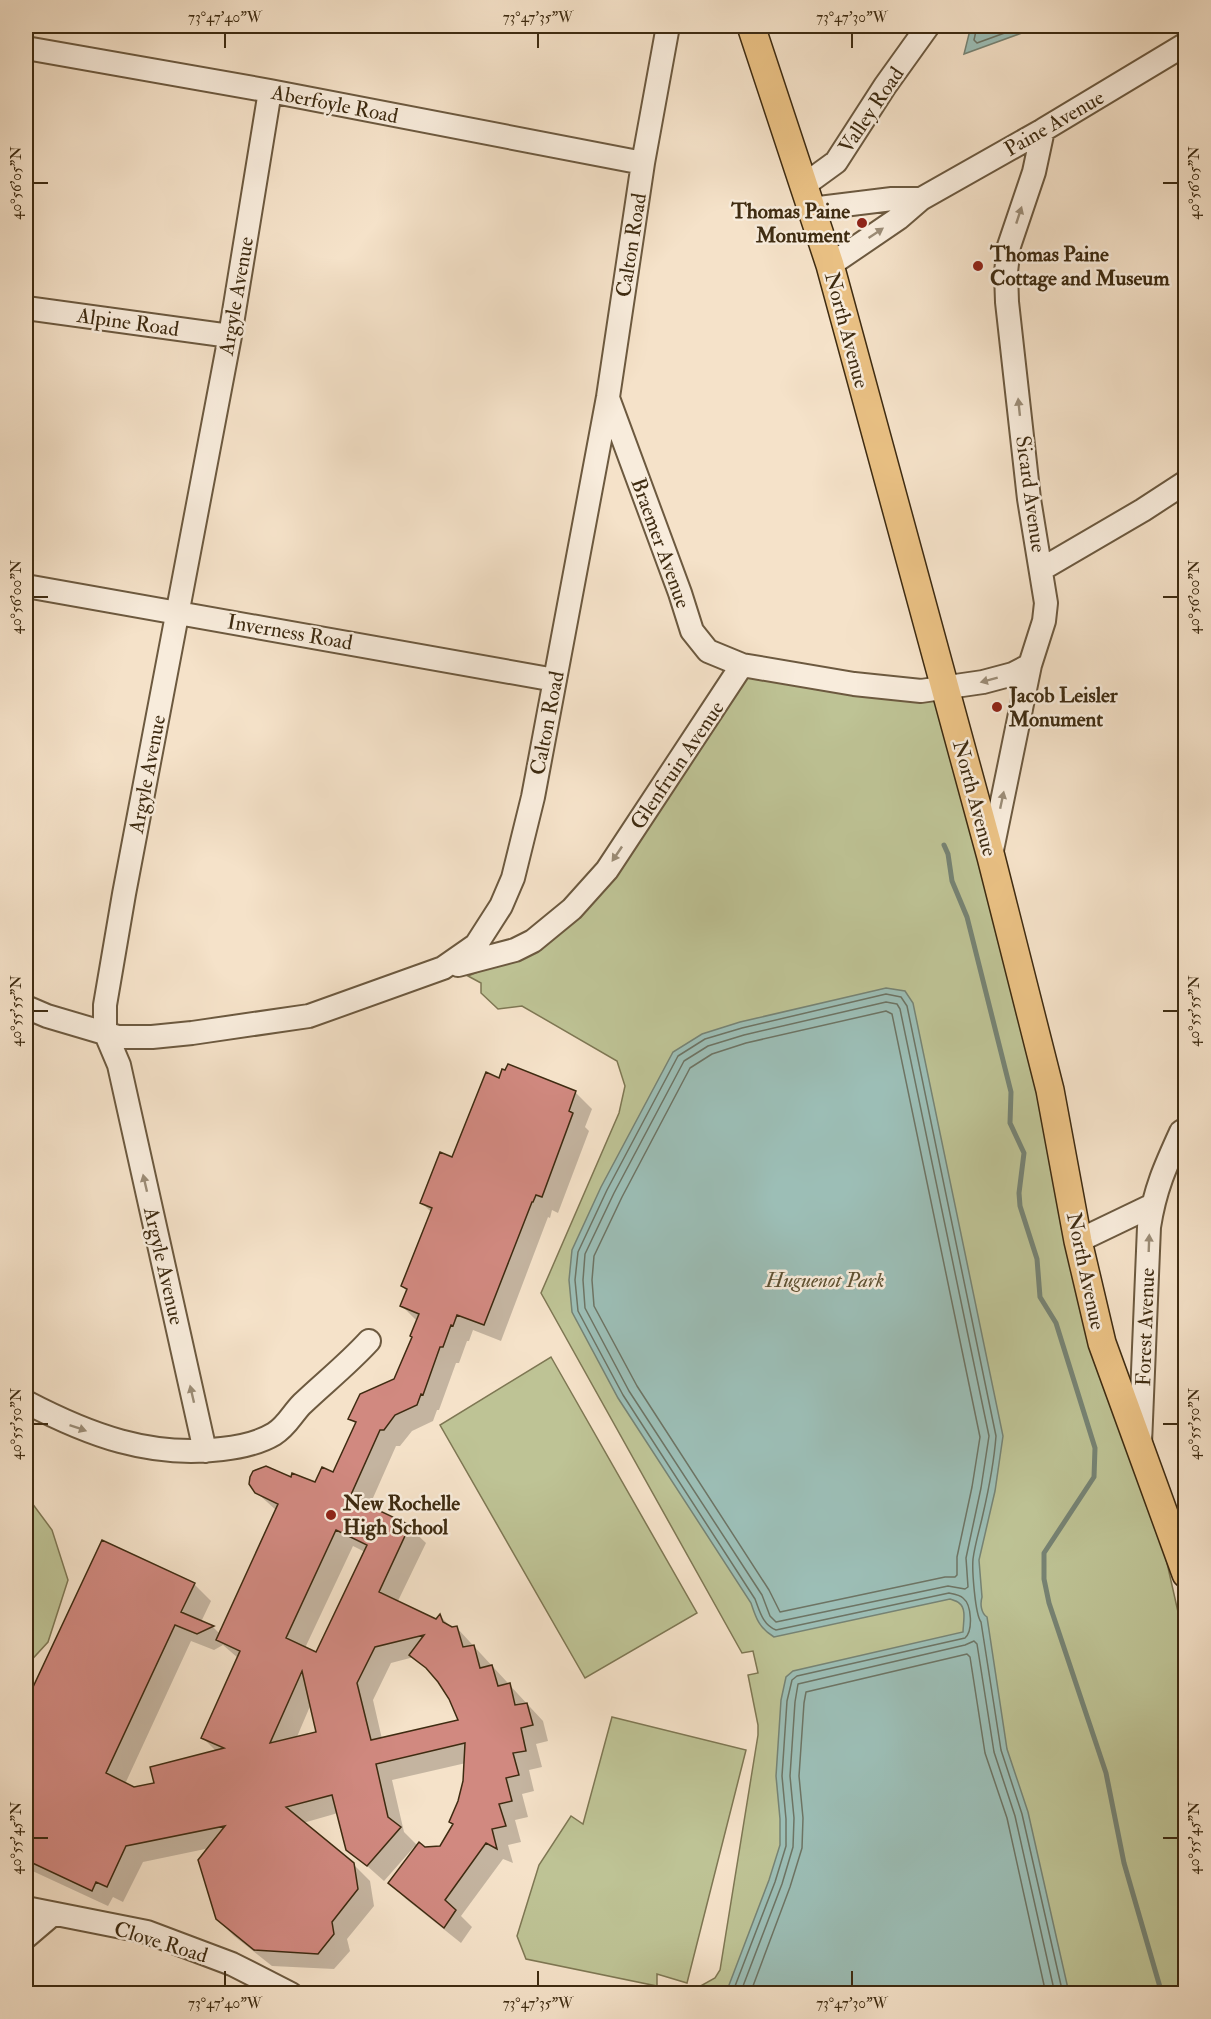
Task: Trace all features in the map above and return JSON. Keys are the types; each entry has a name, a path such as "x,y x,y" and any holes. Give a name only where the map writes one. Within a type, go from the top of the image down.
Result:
{"main road":[{"name":"North Avenue","path":"752,26 830,265 991,857 1050,1090 1078,1242 1102,1343 1185,1574"}],"street":[{"name":"Calton Road","path":"26,1007 46,1016 118,1037 152,1037 309,1016 443,968 476,945 501,906 513,878 533,796 608,397 643,163 669,26"},
{"name":"Valley Road","path":"807,197 836,162 928,26"},
{"name":"Paine Avenue","path":"830,265 899,218 921,199 1043,130 1185,44"},
{"name":"Aberfoyle Road","path":"26,48 270,91 643,163"},
{"name":"Argyle Avenue","path":"205,1451 118,1065 105,1032 105,1005 230,336 270,91"},
{"name":"Sicard Avenue","path":"991,857 1030,665 1044,621 1046,603 1028,488 1007,302 1006,272 1010,246 1034,172 1043,130"},
{"name":"Paine Avenue","path":"807,197 921,199"},
{"name":"Alpine Road","path":"26,308 230,336"},
{"name":"Braemer Avenue","path":"608,397 692,631 708,651 742,666"},
{"path":"1041,569 1143,510 1185,482"},
{"name":"Inverness Road","path":"26,586 555,680"},
{"path":"742,666 854,684 921,691 982,682 1013,674 1030,665"},
{"name":"Glenfruin Avenue","path":"443,968 515,950 533,941 572,909 607,870 742,666"},
{"name":"Forest Avenue","path":"1140,1449 1149,1227 1160,1179 1184,1130"},
{"path":"1078,1242 1153,1205"},
{"path":"26,1402 69,1425 127,1444 179,1452 245,1446 274,1434 289,1422 300,1406 369,1341"},
{"name":"Clove Road","path":"26,1908 147,1932 232,1964 291,1994"},
{"path":"26,1937 53,1914"}],"green space":[{"name":"Huguenot Park","path":"745,673 939,701 1039,1097 1167,1563 1185,1643 1185,1993 688,1993 715,1978 720,1970 758,1735 748,1675 758,1673 753,1651 742,1653 541,1293 619,1113 625,1086 617,1061 522,1006 498,1009 481,993 481,983 468,976 517,956 596,894"},
{"path":"551,1357 697,1613 585,1678 440,1425"},
{"path":"26,1495 52,1530 68,1580 48,1642 26,1666"},
{"path":"612,1717 746,1750 687,1983 657,1974 657,1986 526,1959 517,1936 539,1865 571,1816 583,1824"}],"water":[{"path":"971,26 1041,26 964,54"},
{"path":"886,988 905,991 913,1003 1003,1436 995,1491 979,1560 981,1605 987,1617 1007,1749 1028,1812 1069,1993 726,1993 780,1845 776,1776 781,1700 786,1677 793,1671 963,1632 963,1609 958,1602 950,1599 774,1637 769,1634 759,1622 751,1603 618,1398 572,1312 569,1280 572,1250 601,1187 673,1052 702,1034 740,1022"}],"building":[{"name":"New Rochelle High School","path":"508,1064 576,1091 569,1111 573,1113 542,1197 536,1195 532,1202 484,1325 457,1315 443,1347 440,1347 423,1395 421,1394 417,1405 395,1415 384,1430 380,1430 350,1497 410,1525 379,1592 436,1619 440,1614 443,1622 452,1627 457,1626 463,1647 474,1645 480,1668 492,1665 498,1686 510,1683 515,1705 527,1703 533,1725 521,1728 526,1751 513,1753 519,1775 506,1778 512,1801 499,1804 506,1826 492,1829 497,1849 486,1843 445,1900 456,1910 444,1928 388,1883 419,1842 425,1847 440,1846 453,1824 449,1822 463,1781 465,1743 376,1764 388,1817 401,1827 367,1866 346,1850 332,1795 286,1807 354,1863 358,1889 332,1922 334,1934 318,1954 254,1950 216,1919 198,1860 225,1826 126,1846 107,1887 96,1882 92,1891 26,1860 26,1702 102,1540 195,1583 181,1612 214,1626 197,1634 175,1625 106,1773 134,1787 154,1783 150,1767 224,1748 201,1738 240,1651 216,1640 278,1504 255,1493 249,1484 250,1477 253,1471 266,1466 291,1477 292,1473 315,1482 322,1467 333,1472 356,1422 348,1419 360,1394 394,1379 419,1314 400,1306 407,1289 401,1286 432,1208 420,1203 440,1152 452,1157 486,1072 499,1078 502,1069 505,1070","holes":["336,1530 367,1545 316,1652 286,1638","424,1635 409,1655 426,1668 438,1682 449,1699 458,1720 371,1740 357,1683 375,1647","302,1671 316,1732 270,1743"]}],"waterway":[{"path":"944,845 948,854 952,881 967,917 1011,1092 1010,1123 1024,1153 1019,1193 1020,1206 1037,1259 1040,1297 1056,1323 1095,1448 1094,1477 1044,1553 1044,1579 1049,1603 1106,1773 1124,1863 1162,1994"}],"place":[{"name":"Thomas Paine Monument","path":"862,223"},
{"name":"Thomas Paine Cottage and Museum","path":"978,266"},
{"name":"Jacob Leisler Monument","path":"997,707"},
{"name":"New Rochelle High School","path":"331,1515"}]}
